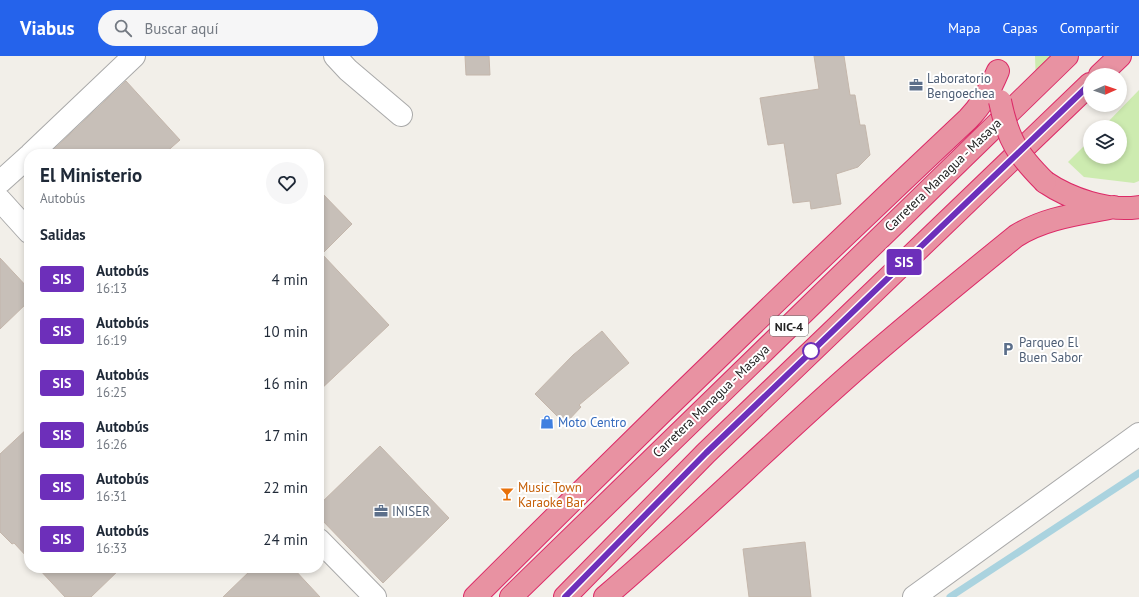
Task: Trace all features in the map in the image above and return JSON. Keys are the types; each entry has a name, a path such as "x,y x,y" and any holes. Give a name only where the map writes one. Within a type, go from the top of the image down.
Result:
{"highway":[{"name":"Carretera Managua - Masaya","path":"511,597 1067,56"},
{"path":"1107,68 1120,56"},
{"path":"999,64 1000,101 1005,123 1010,137 1019,153 1031,167 1046,182 1066,194 1083,201 1114,207 1139,207"},
{"path":"475,597 703,372 859,221 972,115 990,91 999,64"},
{"name":"NIC-4","path":"565,597 706,453 1083,91"},
{"path":"605,597 647,561 844,380 937,299 1016,236 1028,228 1051,220 1114,207"}],"street":[{"path":"36,149 134,56"},
{"path":"334,56 348,70 401,115"},
{"path":"0,182 24,160"},
{"path":"0,200 24,226"},
{"path":"914,597 1139,434"},
{"path":"324,545 375,597"}],"green space":[{"path":"1035,56 1066,56 1036,85"},
{"path":"1139,90 1139,181 1134,183 1084,177 1068,162 1083,147 1083,164 1127,164 1127,120 1110,120 1118,112 1127,112 1127,102"}],"building":[{"path":"465,56 489,56 490,75 466,75"},
{"path":"814,56 844,56 850,95 855,95 860,125 865,125 870,155 858,167 836,174 841,204 811,209 810,201 793,203 784,143 768,145 760,98 819,89"},
{"path":"126,81 180,140 170,149 54,149"},
{"path":"324,195 352,224 324,252"},
{"path":"324,256 389,325 324,386"},
{"path":"0,258 24,284 24,306 0,329"},
{"path":"602,331 629,363 579,405 581,407 565,424 535,394 573,355"},
{"path":"24,432 24,554 14,543 12,544 0,532 0,454"},
{"name":"INISER","path":"380,446 449,518 383,583 324,522 324,500"},
{"path":"805,542 811,597 749,597 743,549"},
{"path":"43,573 116,573 91,597 65,597"},
{"path":"248,573 298,573 320,597 223,597"}],"waterway":[{"path":"950,597 1139,473"}],"bus line":[{"name":"SIS","path":"565,597 706,453 1083,91"}],"place":[{"name":"Laboratorio Bengoechea","path":"916,85"},
{"name":"Parqueo El Buen Sabor","path":"1008,349"},
{"name":"Moto Centro","path":"547,422"},
{"name":"Music Town Karaoke Bar","path":"507,494"},
{"name":"INISER","path":"381,511"}]}
